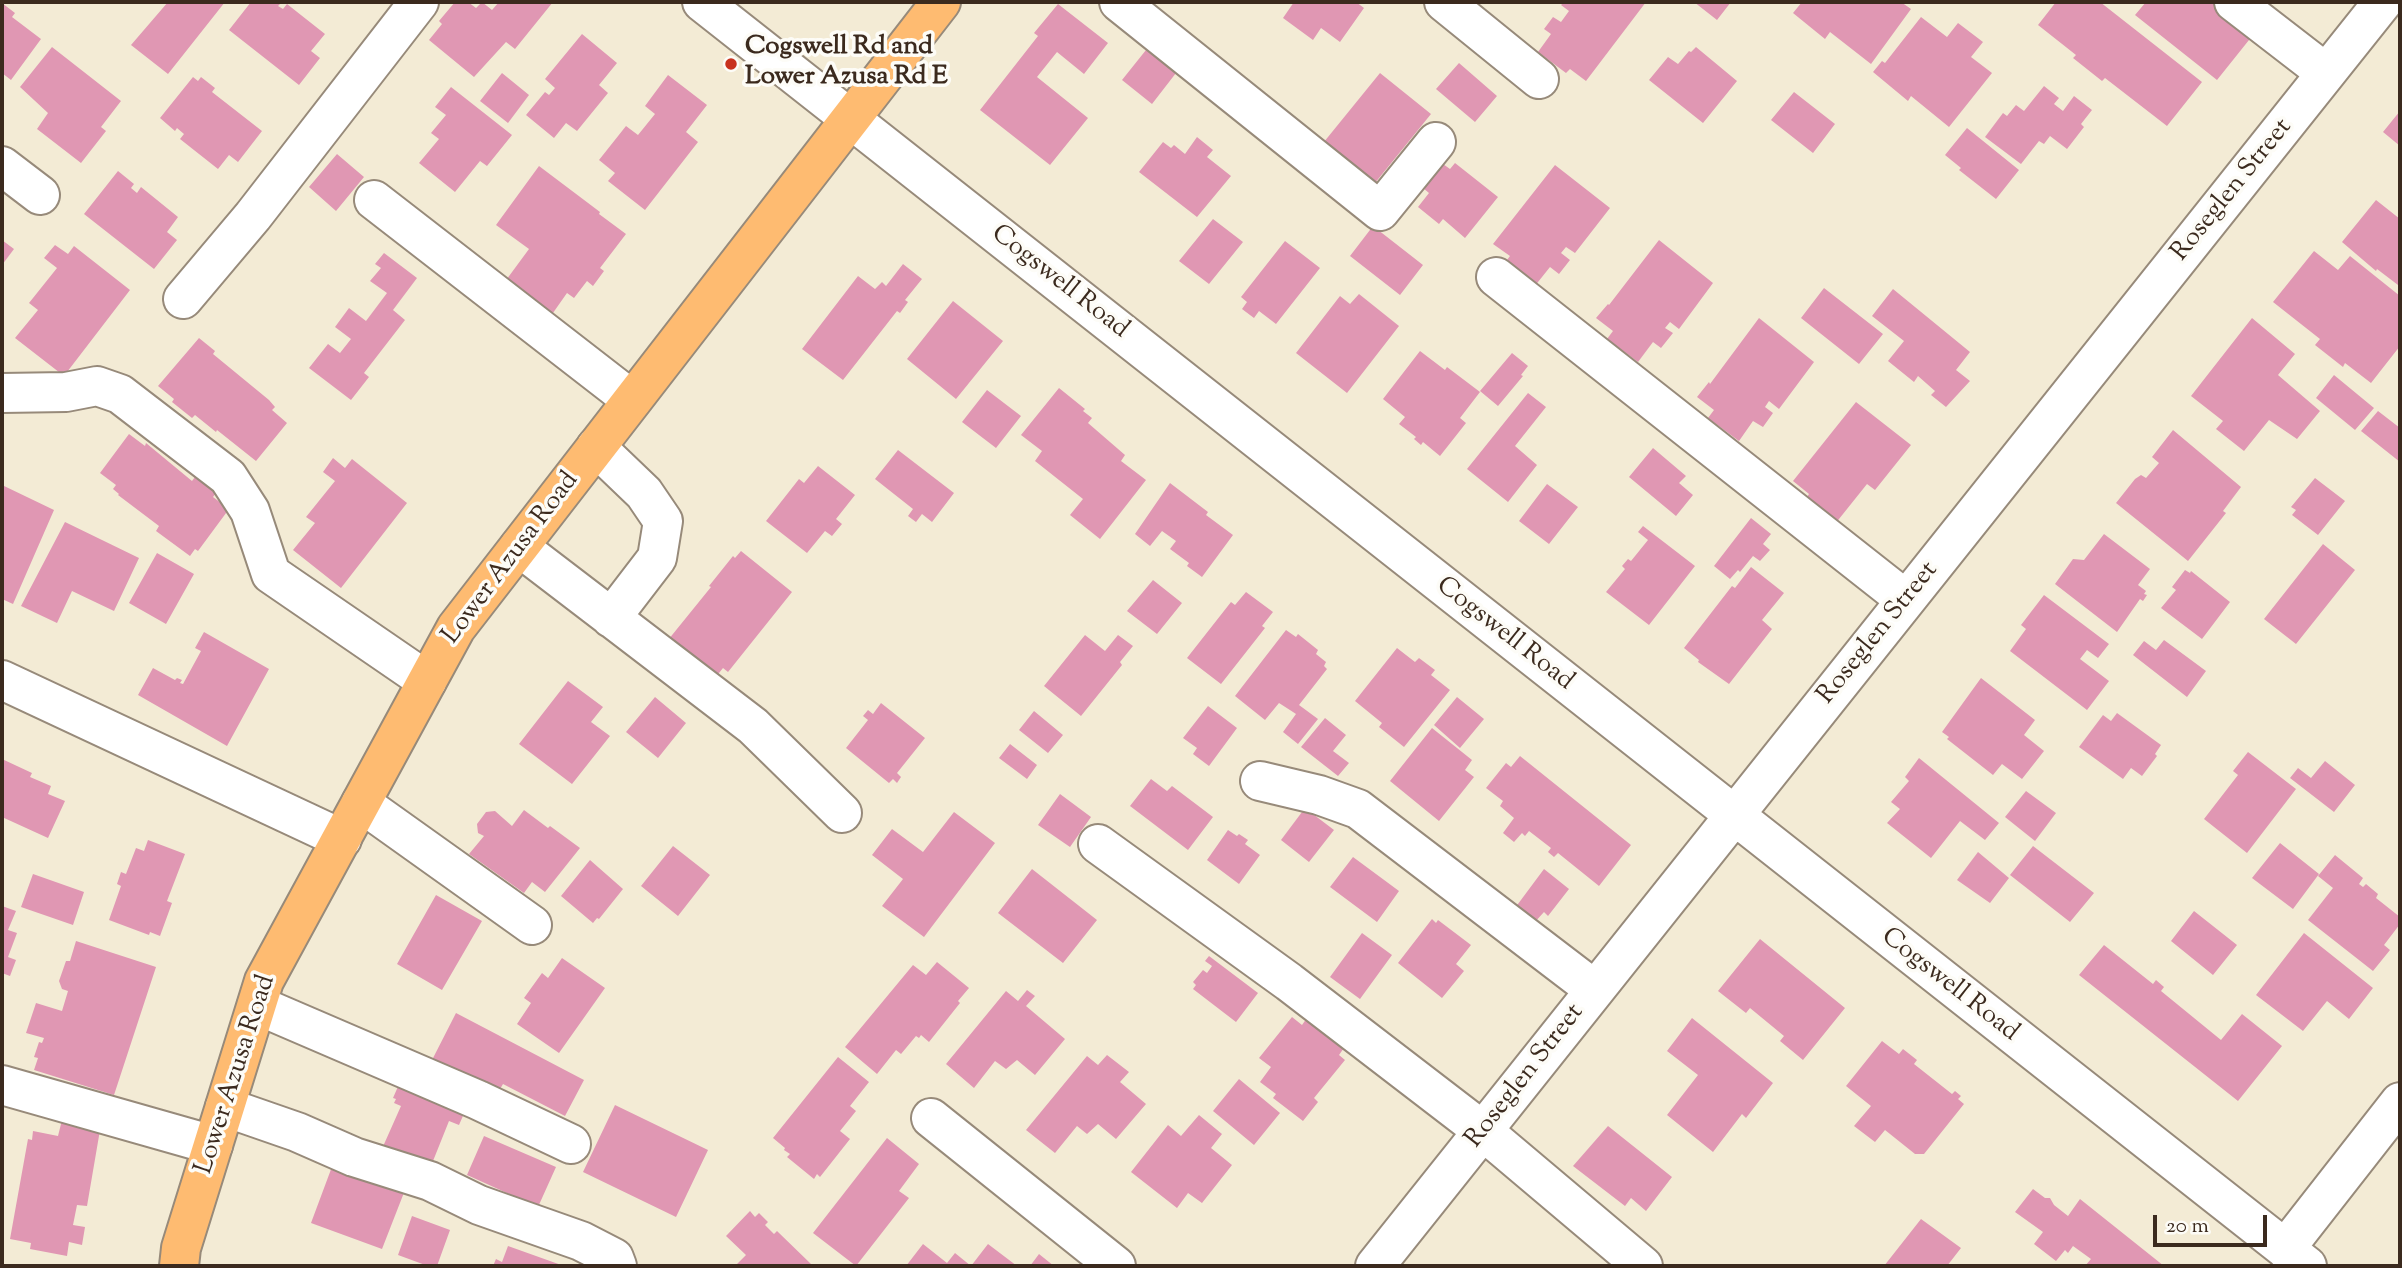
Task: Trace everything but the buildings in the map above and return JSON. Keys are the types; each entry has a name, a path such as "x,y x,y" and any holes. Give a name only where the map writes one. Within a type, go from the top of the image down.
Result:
{"main road":[{"name":"Lower Azusa Road","path":"179,1266 181,1248 264,981 456,628 941,2"}],"street":[{"path":"183,299 253,216 419,2"},
{"name":"Cogswell Road","path":"702,2 2296,1258"},
{"path":"1119,2 1380,211 1436,142"},
{"path":"1444,2 1539,79"},
{"path":"2234,2 2326,73"},
{"name":"Roseglen Street","path":"1375,1266 2384,2"},
{"path":"2,166 40,195"},
{"path":"374,200 632,400"},
{"path":"1496,277 1906,600"},
{"path":"2,393 66,391 97,386 120,394 228,477 250,511 271,574 427,681"},
{"path":"596,447 644,493 663,521 657,558 611,618"},
{"path":"519,547 754,726 842,813"},
{"path":"2,680 342,839"},
{"path":"1260,781 1319,795 1358,809 1595,990"},
{"path":"361,803 532,925"},
{"path":"1098,844 1289,982 1483,1131 1643,1266"},
{"path":"257,1005 478,1100 570,1144"},
{"path":"2,1086 213,1145"},
{"path":"2296,1258 2400,1102"},
{"path":"225,1107 297,1132 354,1157 430,1181 479,1205 581,1241 614,1258 617,1266"},
{"path":"930,1118 1116,1266"}],"place":[{"name":"Cogswell Rd and Lower Azusa Rd E","path":"731,64"}]}
